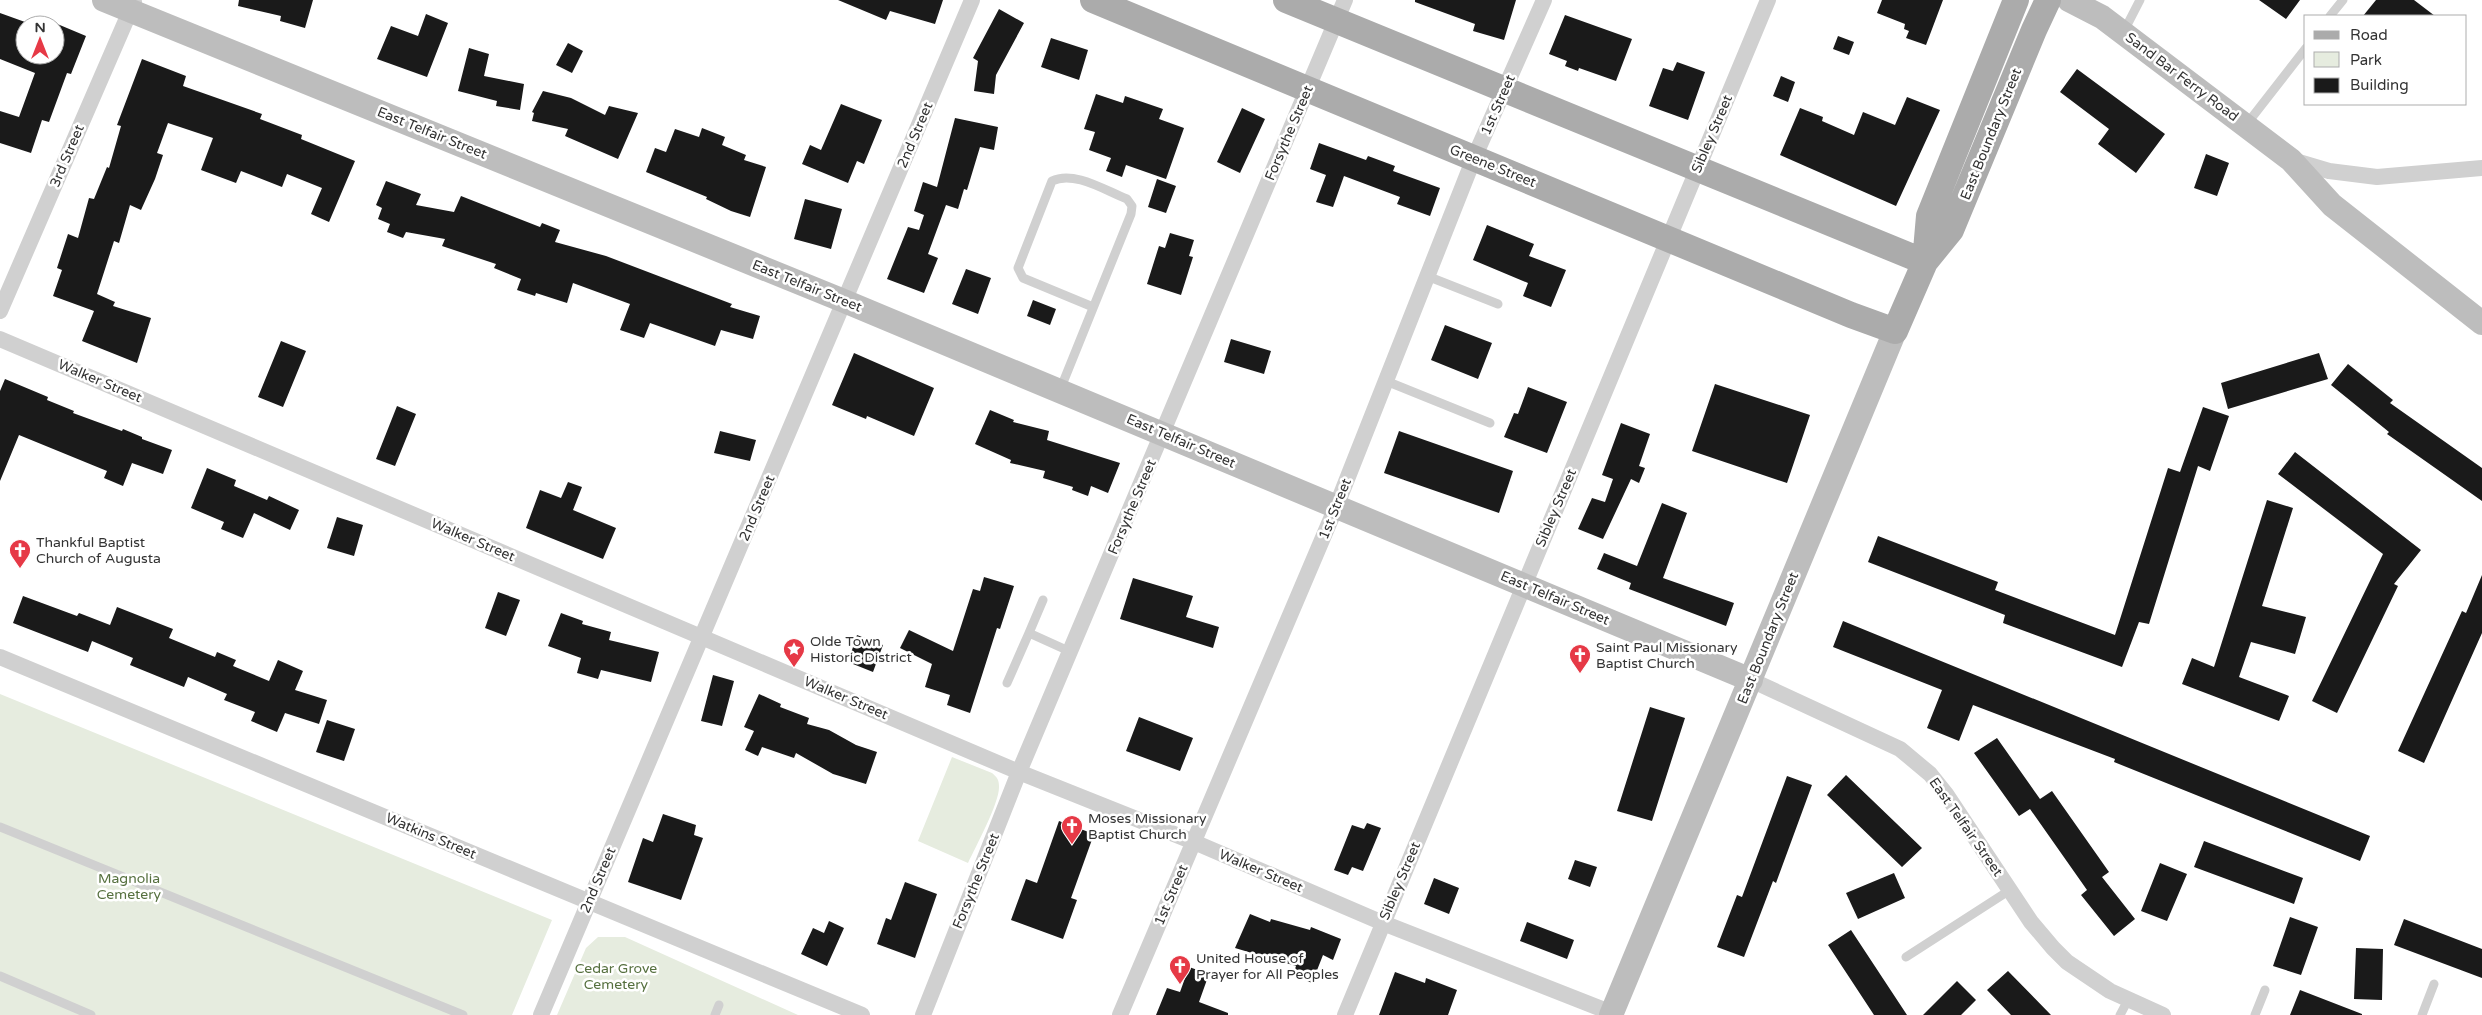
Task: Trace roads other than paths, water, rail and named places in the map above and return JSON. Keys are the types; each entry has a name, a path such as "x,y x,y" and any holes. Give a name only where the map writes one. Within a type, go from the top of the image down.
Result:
{"main road":[{"name":"Greene Street","path":"1093,0 1669,237 1851,315 1895,331"},
{"path":"1286,0 1340,10 1505,89 1925,262"},
{"name":"East Boundary Street","path":"1925,262 1929,216 2016,0"},
{"name":"East Boundary Street","path":"1895,331 1925,262 1951,230 2048,0"}],"street":[{"name":"East Telfair Street","path":"104,0 132,5 1060,390 1751,680 1882,740 1900,749 1930,774 1946,794 2031,922 2067,962 2086,976 2128,1000 2163,1015"},
{"name":"2nd Street","path":"541,1015 972,0"},
{"name":"1st Street","path":"1120,1015 1336,506 1474,158 1544,0"},
{"name":"Sibley Street","path":"1345,1015 1768,0"},
{"name":"Sand Bar Ferry Road","path":"2069,0 2102,17 2124,32 2291,160 2332,204 2482,323"},
{"name":"3rd Street","path":"0,311 132,5"},
{"name":"Forsythe Street","path":"923,1015 1020,772 1164,434 1340,10"},
{"path":"2291,160 2329,171 2377,177 2482,168"},
{"name":"East Boundary Street","path":"1611,1014 1895,331"},
{"name":"Walker Street","path":"0,339 1020,772 1194,842 1383,923 1611,1014"},
{"name":"Watkins Street","path":"0,657 862,1015"}],"lane":[{"path":"2124,32 2140,0"},
{"path":"2331,15 2343,0"},
{"path":"2246,126 2304,51"},
{"path":"1060,390 1131,214 1132,206 1127,199 1071,177 1060,177 1052,180 1018,268 1023,278 1093,307"},
{"path":"1427,276 1498,304"},
{"path":"1386,381 1490,423"},
{"path":"1007,683 1043,600"},
{"path":"1029,633 1071,652"},
{"path":"0,827 462,1015"},
{"path":"1906,957 2010,890"},
{"path":"0,976 91,1015"},
{"path":"2422,1015 2434,984"},
{"path":"2255,1015 2265,990"},
{"path":"2120,1015 2128,1000"},
{"path":"715,1015 719,1005"}],"place":[{"name":"Thankful Baptist Church of Augusta","path":"20,569"},
{"name":"Olde Town Historic District","path":"794,668"},
{"name":"Saint Paul Missionary Baptist Church","path":"1580,674"},
{"name":"Moses Missionary Baptist Church","path":"1072,845"},
{"name":"United House of Prayer for All Peoples","path":"1180,985"}],"park label":[{"name":"Magnolia Cemetery","path":"129,886"},
{"name":"Cedar Grove Cemetery","path":"616,976"}]}
